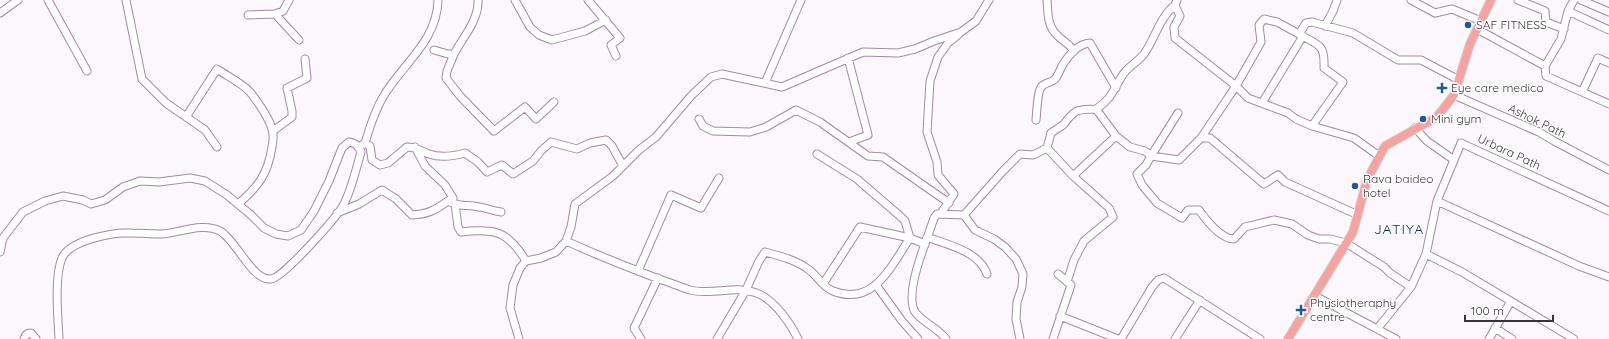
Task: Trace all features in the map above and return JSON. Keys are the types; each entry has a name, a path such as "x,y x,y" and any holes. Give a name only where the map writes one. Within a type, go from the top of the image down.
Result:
{"main road":[{"path":"1288,339 1353,232 1367,180 1385,146 1415,128 1438,117 1454,95 1470,44 1491,0"}],"street":[{"path":"0,13 18,0"},
{"path":"48,0 87,71"},
{"path":"126,0 142,79 166,103 205,130 217,147"},
{"path":"248,15 276,14 283,11 289,0"},
{"path":"59,339 58,290 62,258 68,250 80,243 104,236 129,233 168,234 194,228 212,228 222,232 254,271 262,277 272,279 281,275 332,221 344,204 356,169 362,145 375,113 383,97 421,50 435,21 438,0"},
{"path":"478,0 478,8 475,18 454,54 447,71 446,78 460,96 494,131 525,107 536,119 554,102"},
{"path":"515,0 530,28 552,40 585,31 606,20"},
{"path":"588,0 620,38 611,45 616,56"},
{"path":"765,83 802,0"},
{"path":"946,339 915,312 912,298 916,274 934,218 937,214 941,213 954,194 938,175 937,162 927,132 930,81 938,57 948,43 976,21 989,0"},
{"path":"1047,0 1049,23 1055,33 1068,43 1074,51"},
{"path":"1325,26 1337,0"},
{"path":"1411,0 1435,13 1452,9 1481,21"},
{"path":"1518,0 1545,11 1546,22 1564,29"},
{"path":"1574,0 1568,11 1561,39 1545,66 1546,76 1609,104"},
{"path":"1581,0 1609,12"},
{"path":"1176,3 1180,16 1174,27 1175,38 1236,86 1248,98 1288,113 1296,119 1312,126 1354,138 1379,156"},
{"path":"964,215 1020,154 1034,155 1047,148 1051,133 1063,125 1072,113 1082,110 1096,109 1105,104 1116,88 1122,75 1144,54 1160,24 1176,3"},
{"path":"1568,11 1609,30"},
{"path":"276,14 299,40"},
{"path":"1096,109 1116,136 1130,147 1145,151 1151,156 1178,160 1201,138 1236,86 1262,42 1259,24 1264,19 1277,22 1320,46 1324,54 1324,68 1343,82 1312,126"},
{"path":"1262,103 1301,35 1306,23 1312,22 1353,33 1398,60 1421,60 1459,80"},
{"path":"1477,30 1545,66"},
{"path":"519,339 510,308 513,286 520,268 526,261 541,258 556,252 566,241 571,227 575,204 623,166 639,150 656,137 691,96 711,77 722,74 782,87 863,52 898,53 915,49 934,40 961,32"},
{"path":"1036,120 1041,88 1044,84 1052,82 1056,78 1063,64 1074,51 1084,44 1090,43 1116,88"},
{"path":"434,50 454,54"},
{"path":"848,58 868,135 849,142"},
{"path":"1582,92 1598,58 1609,63"},
{"path":"273,131 292,117 287,88 307,78 305,59"},
{"path":"186,118 217,69 249,91 265,114 273,131 270,158 266,172 252,192 238,204"},
{"name":"Ashok Path","path":"1454,95 1539,132 1609,170"},
{"path":"699,119 703,126 713,131 750,132 766,127 796,110 820,122 868,156 883,157 949,203"},
{"path":"1178,113 1146,166 1137,174 1142,185 1157,203 1182,218 1188,210 1199,210 1208,223 1228,239 1234,239 1245,227 1274,220 1292,224 1313,237 1346,243 1411,287"},
{"path":"1377,328 1411,287 1426,254 1437,201 1454,160 1427,141 1415,128"},
{"path":"1073,176 1116,136"},
{"path":"1201,138 1210,138 1264,184 1278,175 1285,182 1358,215"},
{"path":"0,252 3,238 24,212 45,201 63,196 83,200 91,204 105,200 123,187 140,181 159,182 190,178 205,181 238,204 264,228 276,234 288,236 302,230 314,211 329,181 342,148 349,142 370,146 372,160 380,165 388,163 408,147 415,147 430,154 448,156 465,153 478,162 487,172 502,165 512,174 533,161 551,142 577,149 590,143 606,140 612,146 623,166"},
{"name":"Urbara Path","path":"1454,160 1461,143 1609,211"},
{"path":"415,147 425,166 445,185 453,198 452,203 458,227 461,232 486,230 501,233 511,240 526,261"},
{"path":"1047,148 1073,176 1109,208 1113,217 1084,241 1074,260 1067,282"},
{"path":"817,154 857,179 900,216 904,221 910,238"},
{"path":"638,271 671,195 701,208 719,178"},
{"path":"337,213 359,204 382,190 396,199 412,215 426,214 452,203 460,206 480,207 501,212"},
{"path":"1437,201 1579,266 1609,277"},
{"path":"941,213 964,215 975,230 994,238 1016,259 1023,274 1022,287 1017,302 1016,320 1020,339"},
{"path":"823,284 860,228 926,241 965,252 977,259 985,268 987,274"},
{"path":"717,339 746,290 759,261 765,252 790,259 808,269 832,291 852,296 863,294 876,285 887,272 910,238"},
{"path":"566,241 605,259 690,290 701,292 746,290 761,294 771,302 792,327 798,339"},
{"path":"1426,254 1462,272 1574,339"},
{"path":"1053,339 1071,285 1058,274"},
{"path":"641,339 634,328 658,278"},
{"path":"1121,339 1158,280 1164,278 1260,339"},
{"path":"876,285 902,321 918,339"},
{"path":"1315,296 1396,339"},
{"path":"1176,339 1200,300"},
{"path":"1489,339 1511,301"},
{"path":"1060,316 1118,339"},
{"path":"1495,328 1512,339"},
{"path":"24,339 25,335 32,333 36,339"}],"place":[{"name":"SAF FITNESS","path":"1468,25"},
{"name":"Eye care medico","path":"1442,88"},
{"name":"Mini gym","path":"1423,119"},
{"name":"Rava baideo hotel","path":"1355,186"},
{"name":"Physiotheraphy centre","path":"1301,310"}],"district":[{"name":"JATIYA","path":"1399,229"}]}
